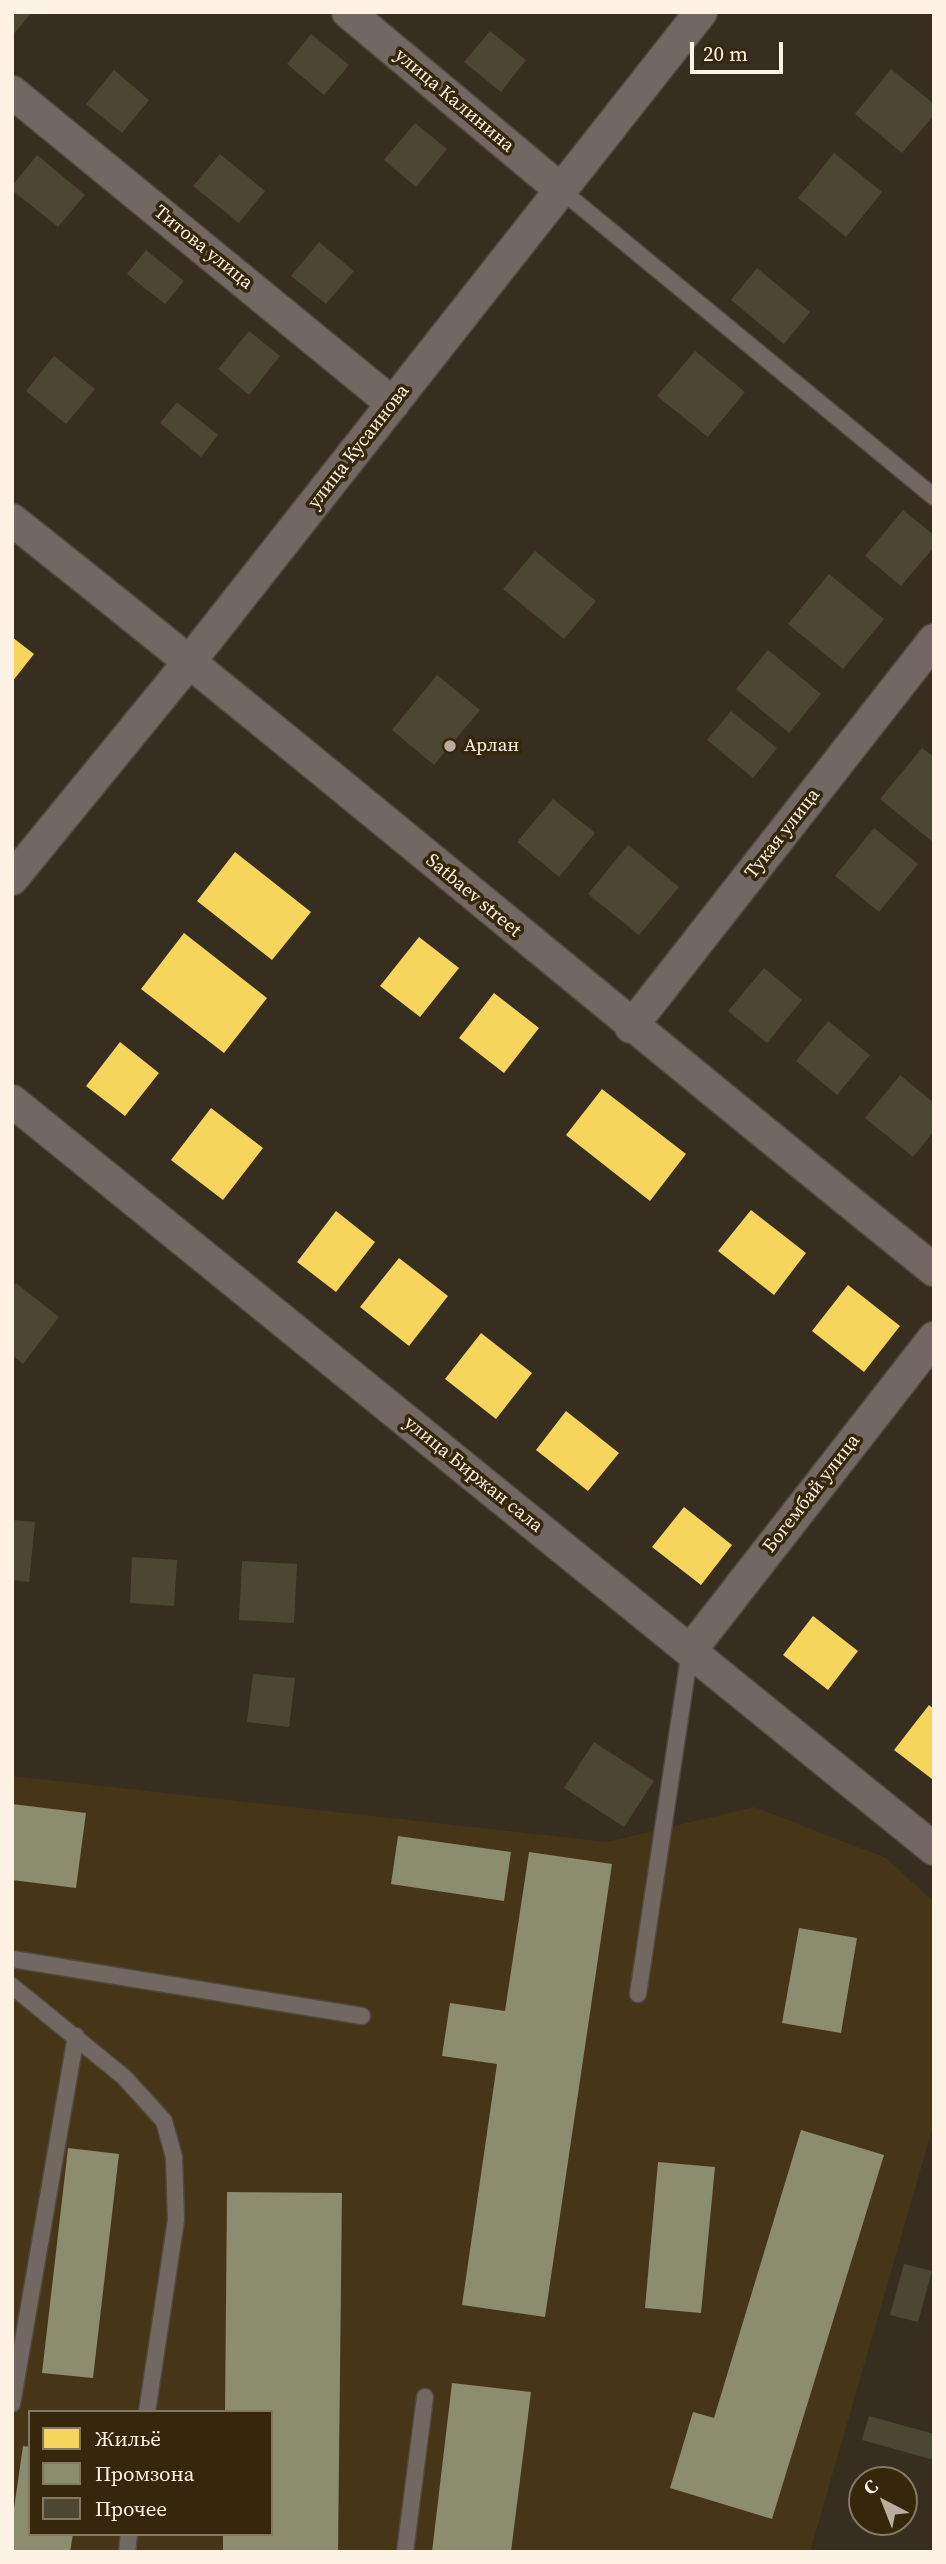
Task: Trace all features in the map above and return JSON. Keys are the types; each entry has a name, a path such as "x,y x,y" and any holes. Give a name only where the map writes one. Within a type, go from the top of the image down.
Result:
{"street":[{"name":"улица Калинина","path":"348,12 561,190"},
{"name":"улица Кусаинова","path":"13,883 701,12"},
{"name":"Титова улица","path":"12,92 393,404"},
{"name":"Satbaev street","path":"12,520 190,661 631,1027 934,1270"},
{"name":"Тукая улица","path":"631,1027 934,640"},
{"name":"улица Биржан сала","path":"12,1101 934,1849"},
{"name":"Богембай улица","path":"690,1651 934,1338"}],"lane":[{"path":"561,190 934,498"},
{"path":"638,1994 690,1651"},
{"path":"12,1959 362,2016"},
{"path":"12,1986 124,2077 164,2122 174,2157 176,2220 147,2410"},
{"path":"12,2404 76,2036"},
{"path":"405,2552 425,2397"}],"shaded area":[{"path":"12,1776 607,1842 754,1807 886,1858 934,1902 934,2123 810,2552 12,2552"}],"building: Жильё":[{"path":"12,637 34,654 12,682"},
{"path":"235,852 311,912 272,960 197,901"},
{"path":"184,933 267,998 224,1053 141,989"},
{"path":"419,937 459,968 420,1017 380,986"},
{"path":"494,993 539,1028 504,1073 459,1038"},
{"path":"120,1042 159,1073 125,1116 86,1086"},
{"path":"602,1089 686,1154 650,1201 566,1135"},
{"path":"211,1108 263,1148 223,1200 171,1160"},
{"path":"751,1210 806,1253 774,1295 718,1251"},
{"path":"336,1211 375,1242 336,1292 297,1262"},
{"path":"399,1258 448,1296 409,1346 360,1307"},
{"path":"848,1285 900,1326 864,1372 812,1331"},
{"path":"481,1333 532,1373 496,1419 445,1379"},
{"path":"566,1411 619,1453 588,1491 536,1450"},
{"path":"684,1507 732,1545 701,1585 652,1547"},
{"path":"813,1616 858,1651 828,1690 783,1655"},
{"path":"929,1705 934,1709 932,1779 894,1750"}],"building: Промзона":[{"path":"12,1804 86,1813 76,1888 12,1880"},
{"path":"398,1836 511,1852 504,1901 391,1884"},
{"path":"529,1852 612,1864 545,2317 462,2305 497,2064 442,2056 450,2003 505,2011"},
{"path":"799,1928 857,1938 841,2033 782,2023"},
{"path":"801,2130 884,2155 772,2519 670,2488 693,2412 714,2418"},
{"path":"68,2148 119,2154 93,2378 42,2373"},
{"path":"658,2162 715,2167 701,2313 645,2308"},
{"path":"227,2192 342,2193 338,2552 223,2552 223,2536 273,2536 273,2410 225,2410"},
{"path":"452,2383 531,2392 511,2552 432,2552"},
{"path":"23,2446 28,2447 28,2536 73,2536 70,2552 12,2552 12,2522"}],"building: Прочее":[{"path":"12,12 32,12 12,36"},
{"path":"490,31 526,60 501,92 464,62"},
{"path":"311,34 349,65 324,95 287,64"},
{"path":"891,69 934,104 934,115 902,153 855,114"},
{"path":"114,70 149,100 122,133 86,104"},
{"path":"415,123 447,149 416,187 384,160"},
{"path":"834,153 882,192 846,237 798,198"},
{"path":"220,154 265,191 239,223 193,186"},
{"path":"37,155 85,195 58,227 12,190 12,186"},
{"path":"319,242 354,271 326,304 291,276"},
{"path":"146,250 184,281 165,304 127,274"},
{"path":"757,268 810,312 784,344 731,300"},
{"path":"249,331 280,356 249,395 218,369"},
{"path":"695,351 745,392 708,437 657,396"},
{"path":"54,356 95,389 66,424 26,391"},
{"path":"177,402 218,435 201,457 160,423"},
{"path":"903,510 934,535 934,547 901,586 865,556"},
{"path":"535,551 596,601 564,639 503,589"},
{"path":"829,574 884,619 843,669 788,624"},
{"path":"768,650 821,694 789,733 736,689"},
{"path":"437,675 480,710 434,765 392,730"},
{"path":"731,711 777,748 753,778 707,740"},
{"path":"922,748 934,757 934,843 880,799"},
{"path":"553,799 595,833 559,877 517,842"},
{"path":"874,828 918,864 879,912 835,876"},
{"path":"628,845 679,887 639,935 588,894"},
{"path":"764,968 802,1000 767,1043 728,1011"},
{"path":"828,1021 870,1055 837,1095 796,1061"},
{"path":"900,1075 934,1103 934,1131 913,1157 865,1118"},
{"path":"16,1283 59,1317 23,1364 12,1355 12,1288"},
{"path":"12,1520 35,1522 29,1582 12,1580"},
{"path":"132,1557 177,1560 174,1606 130,1603"},
{"path":"242,1561 297,1564 294,1623 239,1620"},
{"path":"253,1674 295,1678 289,1727 247,1722"},
{"path":"594,1742 654,1781 624,1827 564,1788"},
{"path":"904,2264 932,2271 918,2322 890,2315"},
{"path":"869,2416 934,2434 934,2460 862,2440"}],"place":[{"name":"Арлан","path":"450,746"}]}
